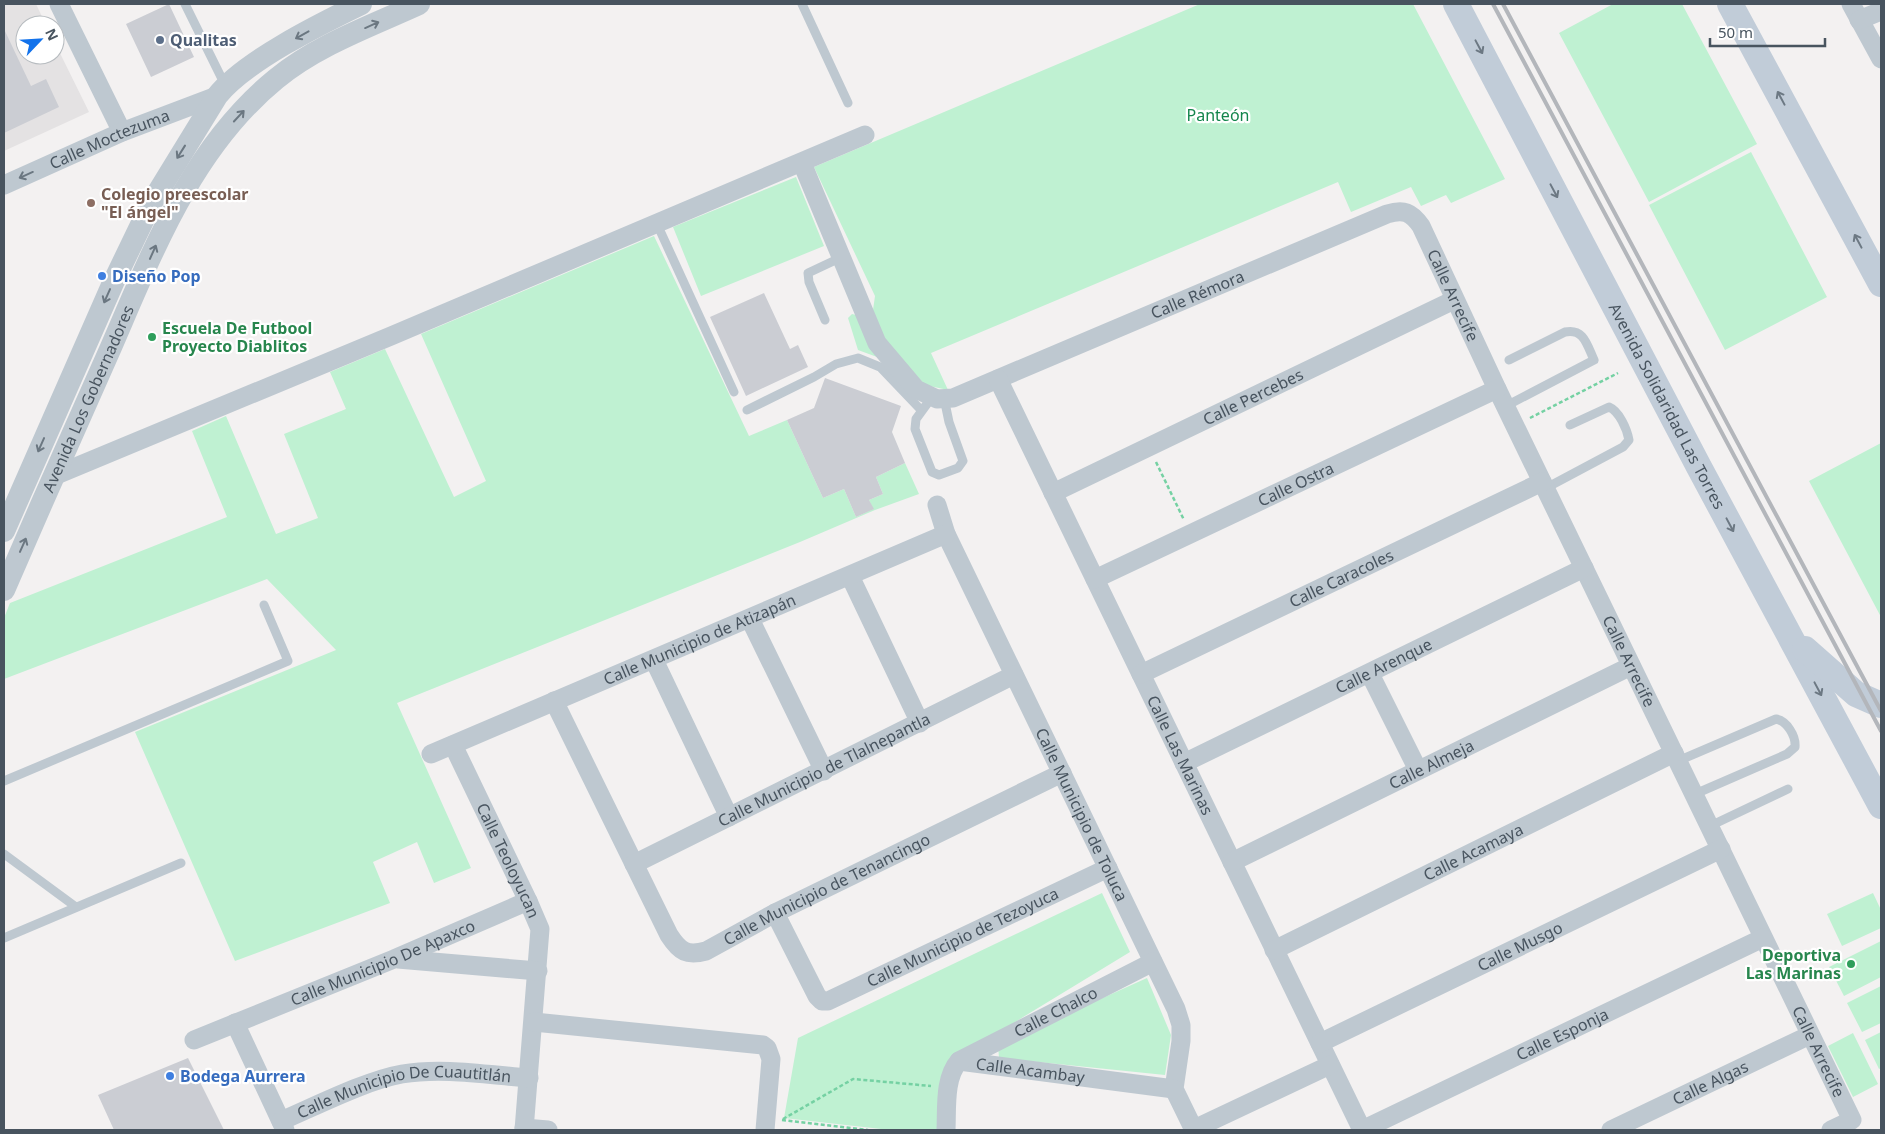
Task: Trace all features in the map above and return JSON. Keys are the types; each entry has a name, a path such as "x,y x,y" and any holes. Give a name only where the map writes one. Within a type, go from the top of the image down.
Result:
{"main road":[{"name":"Avenida Solidaridad Las Torres","path":"1456,4 1881,806"},
{"path":"1730,4 1881,284"},
{"path":"1787,631 1856,694 1881,705"}],"street":[{"path":"59,4 122,132"},
{"name":"Avenida Los Gobernadores","path":"4,530 109,292 152,202 221,91 291,41 361,4"},
{"name":"Avenida Los Gobernadores","path":"4,590 169,215 221,135 263,90 291,68 321,49 419,4"},
{"path":"1881,11 1855,12 1881,59"},
{"name":"Calle Moctezuma","path":"4,185 122,132 221,91"},
{"path":"54,476 865,136"},
{"path":"802,163 877,343 916,389 933,402"},
{"name":"Calle Arrecife","path":"1398,210 1406,211 1414,216 1421,226 1454,300 1852,1120 1831,1130"},
{"name":"Calle Rémora","path":"933,402 953,398 1398,210"},
{"name":"Calle Percebes","path":"1053,493 1454,300"},
{"name":"Calle Las Marinas","path":"998,378 1362,1130"},
{"name":"Calle Ostra","path":"1095,579 1497,389"},
{"name":"Calle Caracoles","path":"1141,674 1544,485"},
{"name":"Calle Municipio de Toluca","path":"936,505 946,534 1176,1009 1181,1041 1174,1089"},
{"name":"Calle Municipio de Atizapán","path":"431,754 946,534"},
{"name":"Calle Arenque","path":"1184,763 1370,674 1584,568"},
{"path":"850,576 920,723"},
{"path":"750,619 824,770"},
{"path":"654,660 729,817"},
{"name":"Calle Almeja","path":"1232,862 1631,666"},
{"path":"1370,674 1418,770"},
{"name":"Calle Municipio de Tlalnepantla","path":"634,864 1014,675"},
{"path":"554,702 634,864"},
{"name":"Calle Teoloyucan","path":"453,745 540,930 524,1129"},
{"name":"Calle Acamaya","path":"1274,950 1676,757"},
{"name":"Calle Municipio de Tenancingo","path":"634,864 676,947 684,953 695,954 706,951 775,913 1062,773"},
{"name":"Calle Musgo","path":"1320,1043 1721,849"},
{"name":"Calle Municipio de Tezoyuca","path":"775,913 817,996 822,1001 837,999 1108,868"},
{"name":"Calle Municipio De Apaxco","path":"194,1040 394,959 528,901"},
{"name":"Calle Esponja","path":"1362,1130 1763,938"},
{"path":"394,959 538,971"},
{"name":"Calle Chalco","path":"959,1060 1153,962"},
{"path":"534,1022 763,1045 767,1048 770,1058 771,1122"},
{"path":"235,1023 283,1125"},
{"name":"Calle Algas","path":"1611,1130 1810,1035"},
{"name":"Calle Acambay","path":"946,1130 949,1088 953,1067 959,1060 1174,1089"},
{"path":"1174,1089 1194,1130 1330,1065"},
{"name":"Calle Municipio De Cuautitlán","path":"283,1125 383,1078 402,1074 440,1072 529,1078"},
{"path":"524,1129 548,1130"}],"lane":[{"path":"184,4 221,91"},
{"path":"802,4 848,103"},
{"path":"657,224 734,392"},
{"path":"825,320 809,282 808,273 840,258"},
{"path":"1506,406 1594,360 1583,335 1573,330 1565,332 1509,360"},
{"path":"747,410 836,364 858,358 880,367 933,402 949,422 964,461 958,468 939,475 932,472 915,428 916,419 933,402"},
{"path":"1544,485 1623,447 1629,440 1618,415 1614,409 1609,407 1570,425"},
{"path":"4,781 288,661 264,605"},
{"path":"1676,757 1776,719 1786,724 1794,738 1795,747 1787,754 1695,794"},
{"path":"1710,826 1788,789"},
{"path":"4,854 76,907"},
{"path":"4,938 181,862"}],"path":[{"path":"1515,425 1618,373"},
{"path":"1149,447 1191,533"},
{"path":"771,1122 853,1079 949,1088"},
{"path":"771,1122 868,1130"}],"shaded area":[{"path":"4,4 36,4 41,15 15,15 15,65 65,65 65,63 89,112 4,151"}],"green space":[{"name":"Panteón","path":"1200,4 1413,4 1505,179 1451,203 1446,195 1421,206 1411,187 1351,212 1338,182 931,353 948,390 925,385 881,338 872,317 875,296 814,167"},
{"path":"1613,4 1682,4 1757,144 1649,202 1559,33"},
{"path":"1751,152 1827,297 1725,350 1649,205"},
{"path":"796,177 824,246 701,296 673,227"},
{"path":"654,236 749,436 787,420 823,498 844,489 856,517 873,509 869,500 883,494 876,477 905,463 919,494 875,510 800,542 397,703 471,868 434,883 417,842 373,862 390,903 235,961 135,732 336,650 267,579 4,679 4,618 10,603 227,517 192,431 226,416 276,534 318,518 284,434 346,409 330,372 385,349 454,497 486,481 421,334"},
{"path":"852,314 856,315 877,357 858,350 848,318"},
{"path":"1881,443 1881,617 1809,481"},
{"path":"1102,893 1130,952 969,1050 938,1130 890,1130 784,1118 798,1038"},
{"path":"1873,893 1881,910 1881,928 1842,946 1827,914"},
{"path":"1881,941 1881,977 1844,996 1829,967"},
{"path":"1147,978 1171,1035 1165,1075 999,1058 998,1045"},
{"path":"1881,986 1881,1023 1862,1032 1847,1003"},
{"path":"1881,1032 1881,1068 1879,1069 1865,1040"},
{"path":"1853,1033 1878,1084 1853,1097 1828,1046"}],"building":[{"name":"Qualitas","path":"169,4 194,57 151,77 126,24"},
{"path":"4,29 15,52 15,65 21,65 31,86 46,79 59,107 4,133"},
{"path":"764,293 790,349 798,345 808,367 746,396 710,317"},
{"path":"825,378 901,406 892,432 905,463 876,477 883,494 869,500 874,509 856,517 844,489 823,498 787,420 814,408"},
{"name":"Bodega Aurrera","path":"188,1058 224,1130 114,1130 98,1095"}],"railway":[{"path":"1493,4 1881,731"},
{"path":"1503,4 1881,711"}],"place":[{"name":"Qualitas","path":"160,40"},
{"name":"Colegio preescolar \"El ángel\"","path":"91,203"},
{"name":"Diseño Pop","path":"102,276"},
{"name":"Escuela De Futbool Proyecto Diablitos","path":"152,337"},
{"name":"Deportiva Las Marinas","path":"1851,964"},
{"name":"Bodega Aurrera","path":"170,1076"}]}
